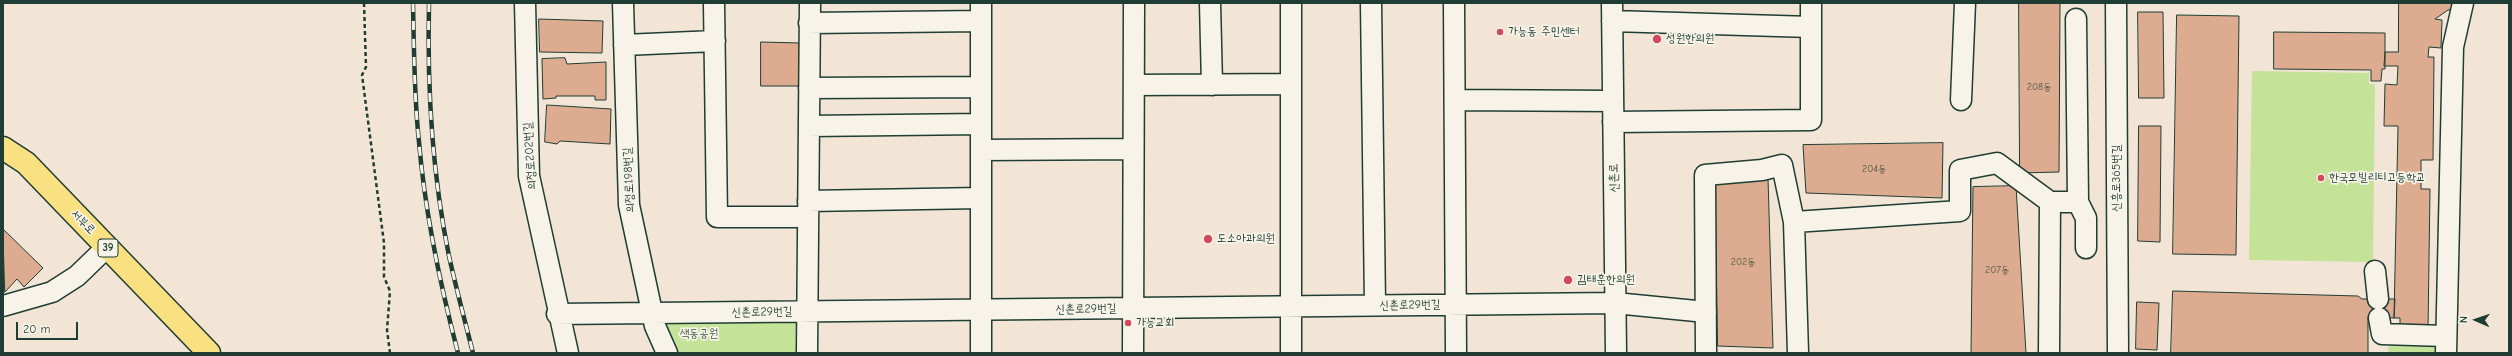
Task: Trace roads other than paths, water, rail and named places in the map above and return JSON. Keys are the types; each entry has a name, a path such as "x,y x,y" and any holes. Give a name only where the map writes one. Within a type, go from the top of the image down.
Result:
{"main road":[{"name":"서부로","path":"3,148 26,163 209,353"}],"street":[{"name":"의정로202번길","path":"525,3 529,176 557,314 568,353"},
{"name":"의정로198번길","path":"623,3 629,205 655,326 667,353"},
{"path":"714,3 717,217 808,209 980,198"},
{"path":"807,353 810,3"},
{"path":"1132,353 1134,3"},
{"path":"1210,3 1212,85"},
{"path":"1291,3 1291,353"},
{"path":"1371,3 1375,305"},
{"path":"1454,3 1456,353"},
{"path":"1613,122 1812,120 1811,3"},
{"path":"1961,100 1965,3"},
{"name":"신흥로365번길","path":"2116,3 2118,353"},
{"path":"2374,271 2382,334 2446,345 2453,47 2463,3"},
{"path":"810,23 981,12 980,353"},
{"path":"1612,12 1811,27"},
{"name":"신촌로","path":"1612,12 1616,353"},
{"path":"2076,19 2078,202 2086,218 2086,248"},
{"path":"624,46 715,41"},
{"path":"1134,86 1291,84"},
{"path":"809,88 981,87"},
{"path":"1455,100 1613,101"},
{"path":"809,126 981,124"},
{"path":"981,150 1133,149"},
{"path":"1794,222 1960,211 1960,170 1997,163 2050,202 2078,202"},
{"path":"1706,353 1705,174 1762,170 1782,165 1794,222 1798,353"},
{"path":"2049,353 2050,202"},
{"path":"3,306 52,292 77,276 107,247"},
{"name":"신촌로29번길","path":"557,314 1615,303 1706,312"}],"railway":[{"path":"413,3 417,125 425,195 445,301 458,353"},
{"path":"429,3 430,99 438,193 449,256 473,353"}],"place":[{"name":"가능동 주민센터","path":"1500,32"},
{"name":"성원한의원","path":"1657,39"},
{"name":"한국모빌리티고등학교","path":"2321,178"},
{"name":"도소아과의원","path":"1208,239"},
{"name":"김태훈한의원","path":"1568,280"},
{"name":"가능교회","path":"1128,323"}],"park label":[{"name":"색동공원","path":"699,334"}]}
